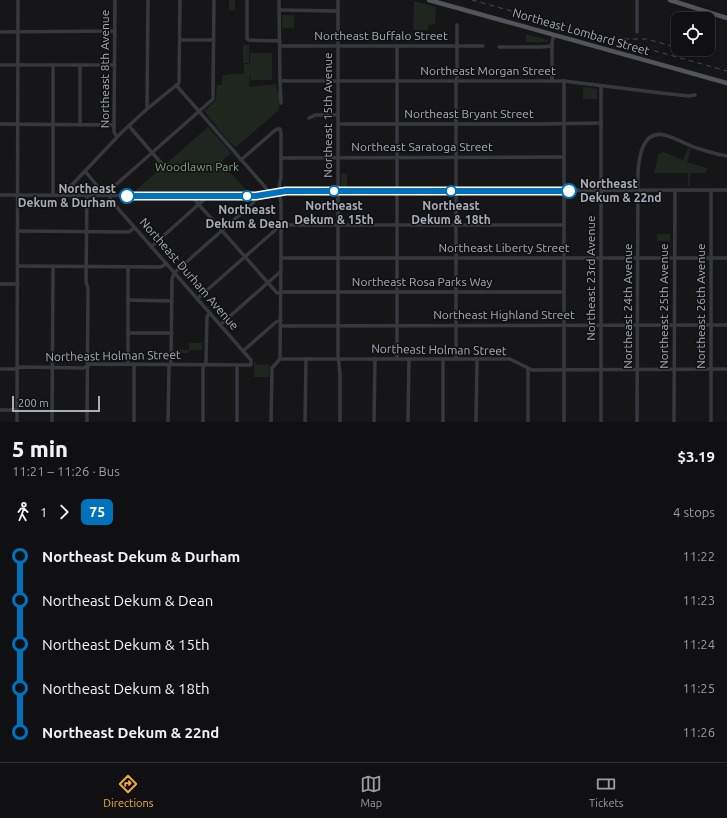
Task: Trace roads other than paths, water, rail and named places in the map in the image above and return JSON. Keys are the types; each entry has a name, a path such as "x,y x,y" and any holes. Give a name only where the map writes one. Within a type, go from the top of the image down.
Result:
{"main road":[{"name":"Northeast Lombard Street","path":"429,0 727,83"},
{"path":"670,0 727,18"}],"street":[{"path":"17,422 18,0"},
{"name":"Northeast 8th Avenue","path":"115,0 114,132 117,137"},
{"path":"147,109 148,0"},
{"path":"67,195 68,189 117,137 179,81 180,0"},
{"path":"110,195 110,190 112,188 213,98 214,0"},
{"path":"247,0 247,37 249,40 280,40"},
{"path":"280,0 281,103"},
{"name":"Northeast 15th Avenue","path":"338,0 338,359 340,374 340,422"},
{"path":"637,32 638,0"},
{"path":"280,10 338,11"},
{"path":"456,359 457,25"},
{"path":"0,32 115,31"},
{"path":"552,82 552,40 554,35"},
{"path":"180,40 214,40"},
{"name":"Northeast Buffalo Street","path":"280,46 483,46"},
{"path":"397,46 397,359"},
{"path":"499,47 552,46"},
{"path":"0,65 114,65"},
{"path":"53,65 53,195"},
{"path":"80,65 80,125"},
{"name":"Northeast Morgan Street","path":"280,81 564,81 689,96 695,95"},
{"path":"564,81 564,422"},
{"path":"176,85 266,188 269,194"},
{"name":"Northeast 23rd Avenue","path":"601,86 601,422"},
{"path":"309,118 315,115 338,115"},
{"name":"Northeast Bryant Street","path":"338,124 601,123"},
{"path":"0,124 114,125"},
{"path":"129,126 162,164"},
{"path":"241,160 273,132 279,128 281,130 280,359 272,368 271,422"},
{"path":"638,191 639,161 646,139 655,134 664,134 701,149 727,156"},
{"name":"Northeast Saratoga Street","path":"281,158 564,157"},
{"path":"84,172 99,188 100,195"},
{"name":"Northeast 26th Avenue","path":"711,190 711,422"},
{"path":"0,195 256,196 286,191 727,190"},
{"name":"Northeast 24th Avenue","path":"638,191 638,422"},
{"name":"Northeast 25th Avenue","path":"674,422 675,191"},
{"path":"86,195 86,282 88,288 87,422"},
{"name":"Northeast Durham Avenue","path":"110,195 114,204 134,228 243,350 251,360 251,365"},
{"path":"192,196 268,283 280,293"},
{"path":"151,247 208,196"},
{"path":"168,422 169,367 172,362 172,279 174,273 253,203 256,196"},
{"path":"197,299 281,225 564,225"},
{"path":"18,231 129,232 134,228"},
{"name":"Northeast Liberty Street","path":"281,258 727,258"},
{"path":"18,266 161,267 166,263"},
{"path":"52,422 53,266"},
{"path":"128,267 128,364"},
{"path":"220,325 280,272"},
{"path":"0,284 18,284"},
{"name":"Northeast Rosa Parks Way","path":"280,293 564,292"},
{"path":"128,300 172,301"},
{"path":"203,422 203,368 206,362 207,317 210,313"},
{"path":"243,350 276,322 281,320"},
{"name":"Northeast Highland Street","path":"280,326 727,325"},
{"path":"128,333 172,333"},
{"name":"Northeast Holman Street","path":"280,359 510,359 532,370 727,369"},
{"path":"306,359 306,422"},
{"path":"374,359 374,422"},
{"path":"408,422 409,359"},
{"path":"443,359 443,422"},
{"path":"476,422 477,359"},
{"name":"Northeast Holman Street","path":"0,369 14,369 21,367 83,368 90,364 251,365"},
{"path":"134,364 134,422"},
{"path":"237,366 237,422"},
{"path":"528,369 528,422"},
{"path":"0,410 17,410"}],"railway":[{"path":"472,0 727,71"},
{"path":"624,39 647,39 671,46"}],"place":[{"name":"Northeast Dekum & 15th","path":"334,191"},
{"name":"Northeast Dekum & 18th","path":"451,191"},
{"name":"Northeast Dekum & 22nd","path":"569,191"},
{"name":"Northeast Dekum & Durham","path":"127,196"},
{"name":"Northeast Dekum & Dean","path":"247,196"}],"park label":[{"name":"Woodlawn Park","path":"197,167"}]}
